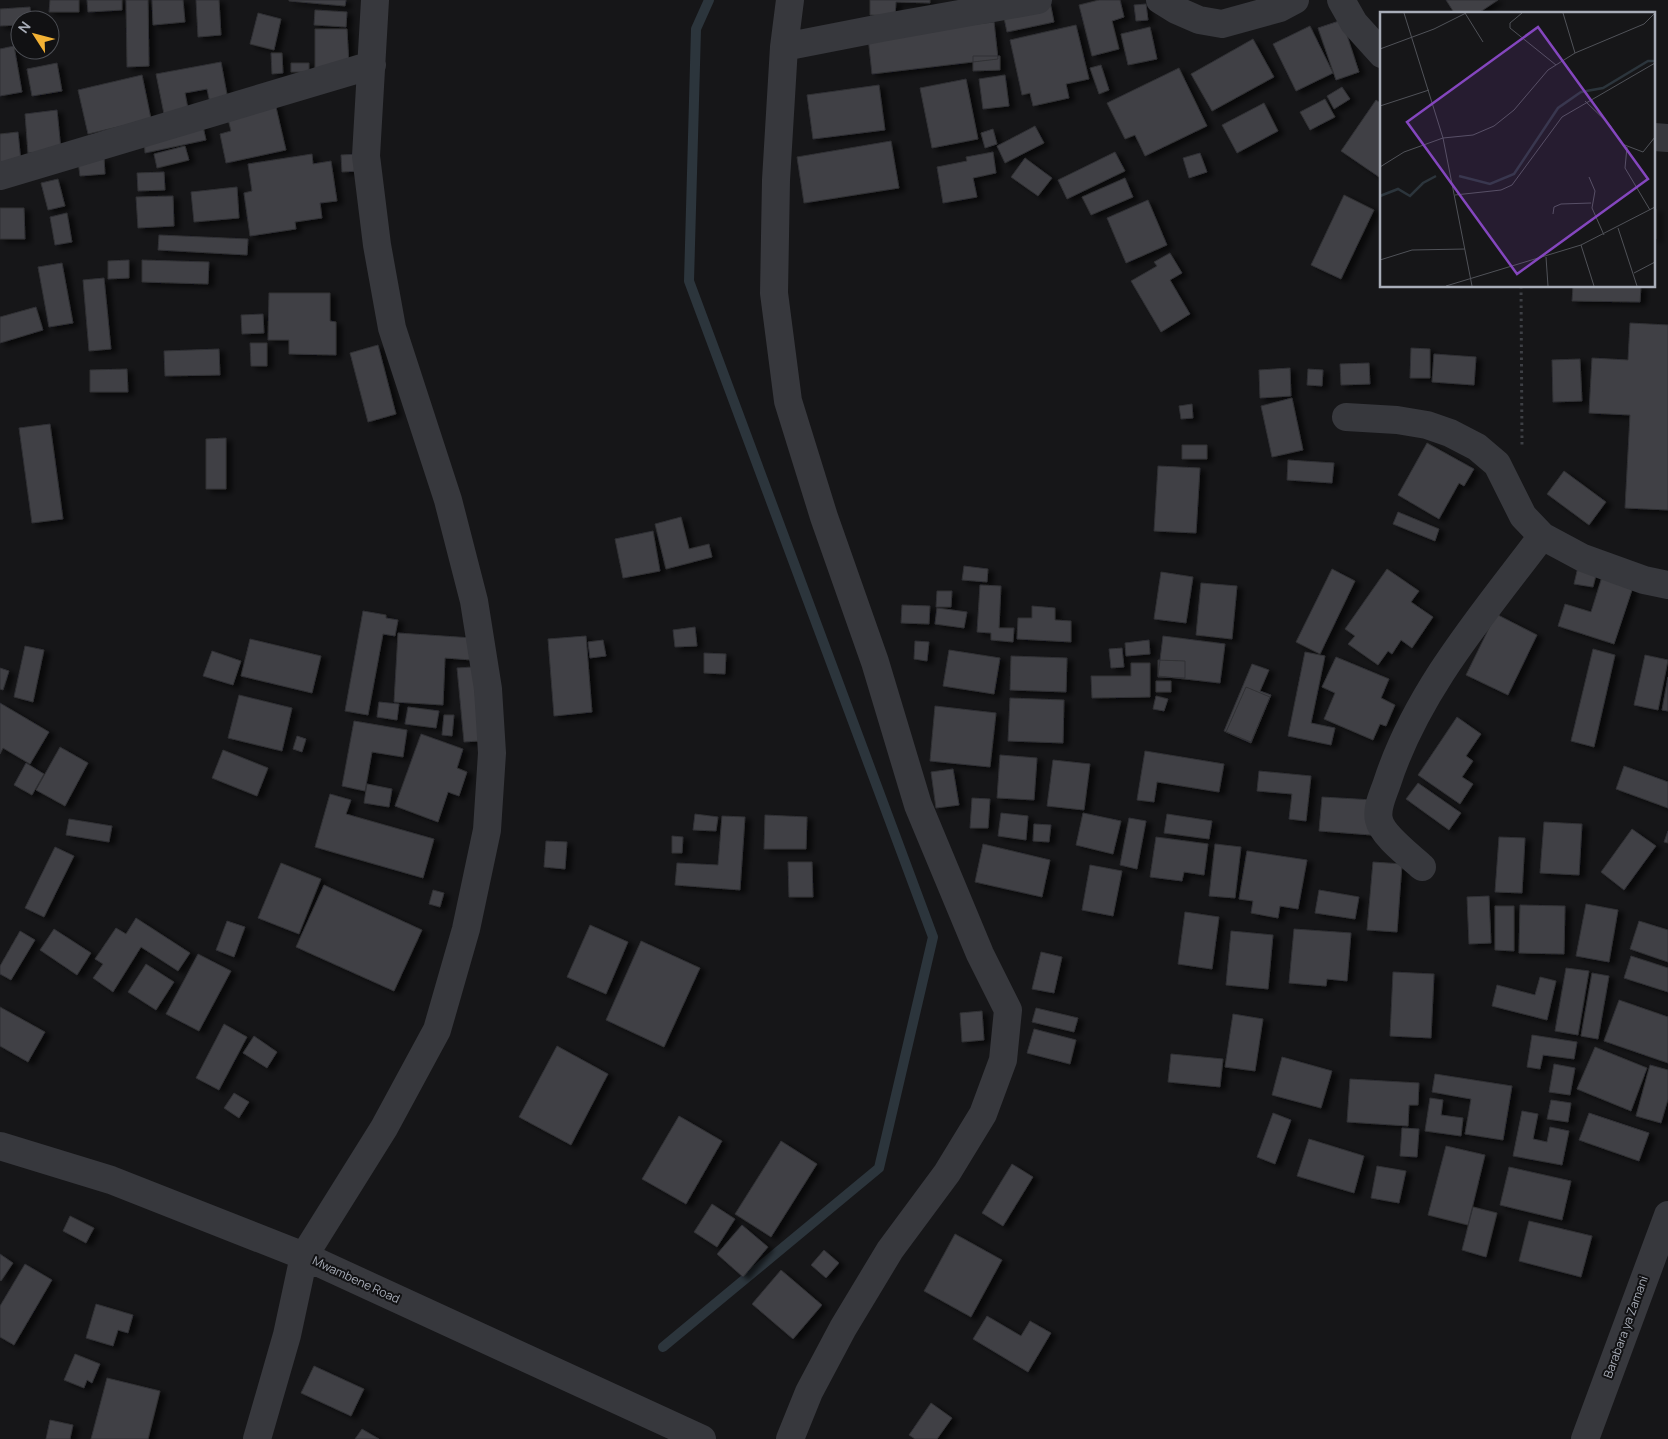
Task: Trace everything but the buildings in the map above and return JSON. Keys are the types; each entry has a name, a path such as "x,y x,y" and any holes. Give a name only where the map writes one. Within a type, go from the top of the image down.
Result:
{"street":[{"path":"257,1439 287,1335 304,1256 384,1128 437,1030 466,929 488,830 492,753 488,689 474,601 448,500 392,328 377,245 366,156 375,0"},
{"path":"790,0 784,47 776,180 774,293 788,401 824,517 876,662 918,806 980,954 1008,1010 1003,1060 983,1114 947,1173 890,1250 848,1320 809,1392 790,1439"},
{"path":"784,47 1038,0"},
{"path":"1160,0 1176,10 1199,20 1222,24 1280,8 1295,0"},
{"path":"1341,0 1354,23 1380,52"},
{"path":"0,176 372,65"},
{"path":"1346,417 1427,424 1477,447 1497,464 1523,516 1542,536 1583,558 1644,580 1668,584"},
{"path":"1422,867 1382,830 1379,821 1378,810 1394,762 1423,703 1457,648 1542,536"},
{"name":"Mwambene Road","path":"0,1146 111,1180 304,1256 702,1439"},
{"name":"Barabara ya Zamani","path":"1585,1439 1668,1215"}],"path":[{"path":"1521,288 1522,451"}],"waterway":[{"path":"663,1347 879,1168 933,937 689,281 696,29 709,0"}]}
